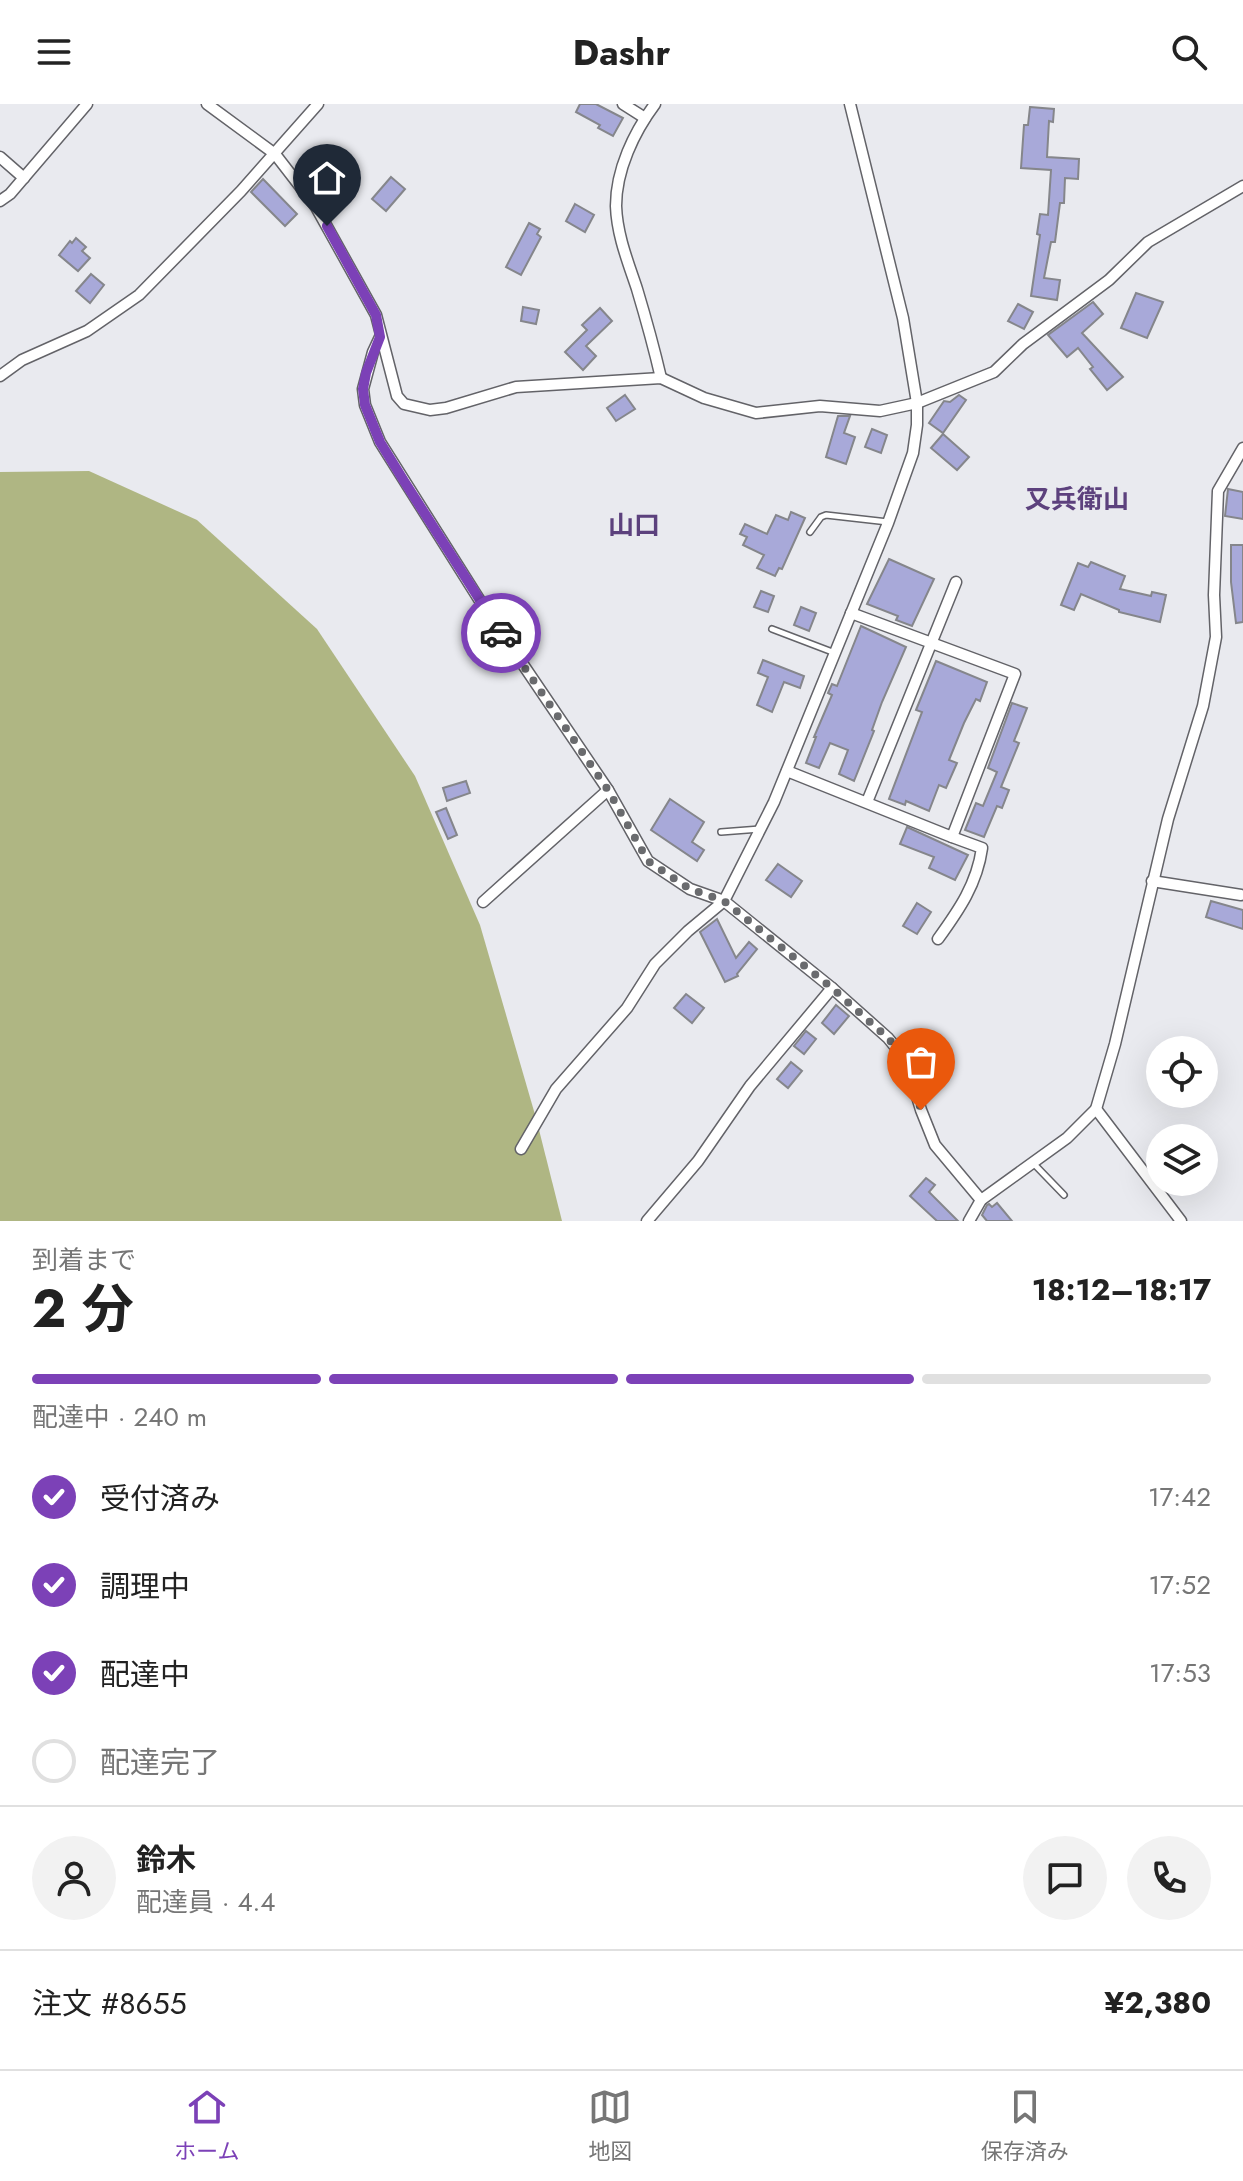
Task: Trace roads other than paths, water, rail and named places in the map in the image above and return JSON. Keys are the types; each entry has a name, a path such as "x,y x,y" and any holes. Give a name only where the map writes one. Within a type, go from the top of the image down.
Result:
{"street":[{"path":"0,201 10,194 87,104"},
{"path":"207,104 275,154 316,207 376,315 397,396 404,404 414,408 446,408 516,387 661,378 704,398 756,413 820,406 880,411 917,403 994,372 1023,344 1109,280 1148,242 1243,186"},
{"path":"0,376 22,360 87,331 139,295 275,154 318,104"},
{"path":"623,104 645,118"},
{"path":"655,104 636,132 621,175 616,205 620,239 647,321 661,378"},
{"path":"521,1149 556,1089 627,1008 655,964 724,901 787,771 888,523 913,453 917,403 903,318 850,104"},
{"path":"0,157 24,178"},
{"path":"380,337 363,389 365,405 380,442 482,604 608,790 648,861 690,889 724,901 832,988 888,1038 906,1060 935,1145 981,1200"},
{"path":"969,1221 981,1200 1067,1138 1096,1109 1115,1044 1168,819 1203,706 1216,637 1214,595 1218,491 1243,448"},
{"path":"867,802 956,582"},
{"path":"851,613 1015,674 952,837"},
{"path":"787,771 982,848 979,871 962,905 938,939"},
{"path":"483,902 608,790"},
{"path":"1152,881 1241,895"},
{"path":"647,1221 698,1161 750,1086 832,988"},
{"path":"1096,1109 1181,1221"}],"lane":[{"path":"810,532 826,515 888,523"},
{"path":"772,629 835,653"},
{"path":"721,832 762,828"},
{"path":"1033,1163 1064,1195"}],"district":[{"name":"又兵衛山","path":"1077,499"},
{"name":"山口","path":"634,525"}]}
